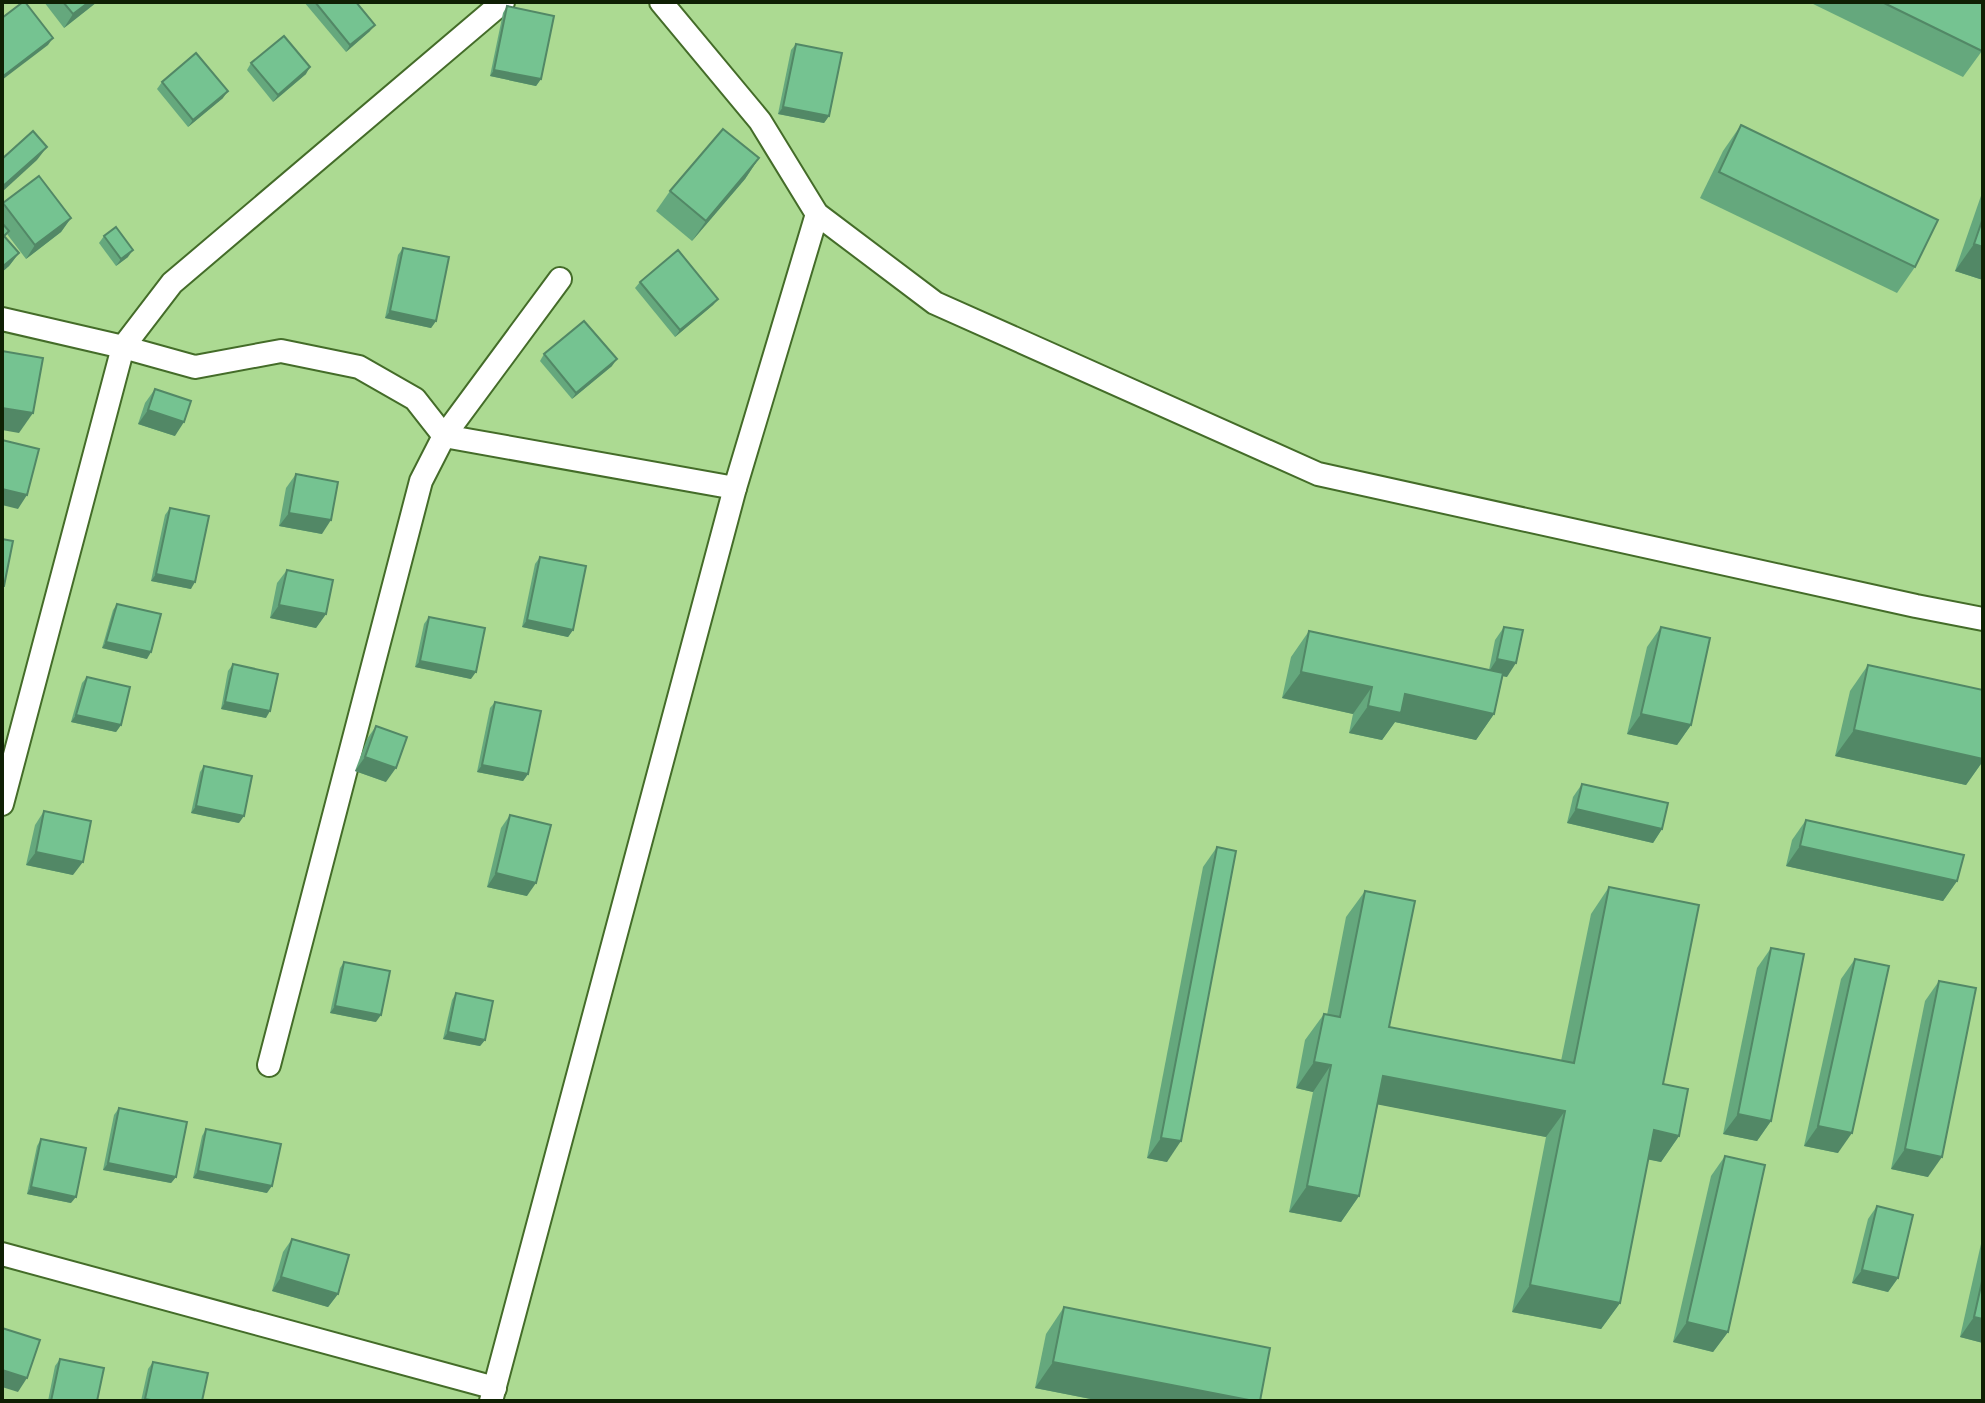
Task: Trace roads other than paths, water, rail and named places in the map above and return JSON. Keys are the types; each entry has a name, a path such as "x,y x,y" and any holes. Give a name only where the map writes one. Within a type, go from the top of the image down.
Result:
{"street":[{"path":"2,804 123,347 172,283 503,2"},
{"path":"661,2 760,121 817,214 935,303 1318,474 1983,619"},
{"path":"2,1254 493,1395 735,488 817,214"},
{"path":"269,1065 421,481 444,436 560,279"},
{"path":"2,319 195,367 281,351 359,367 415,399 444,436 735,488"}]}
